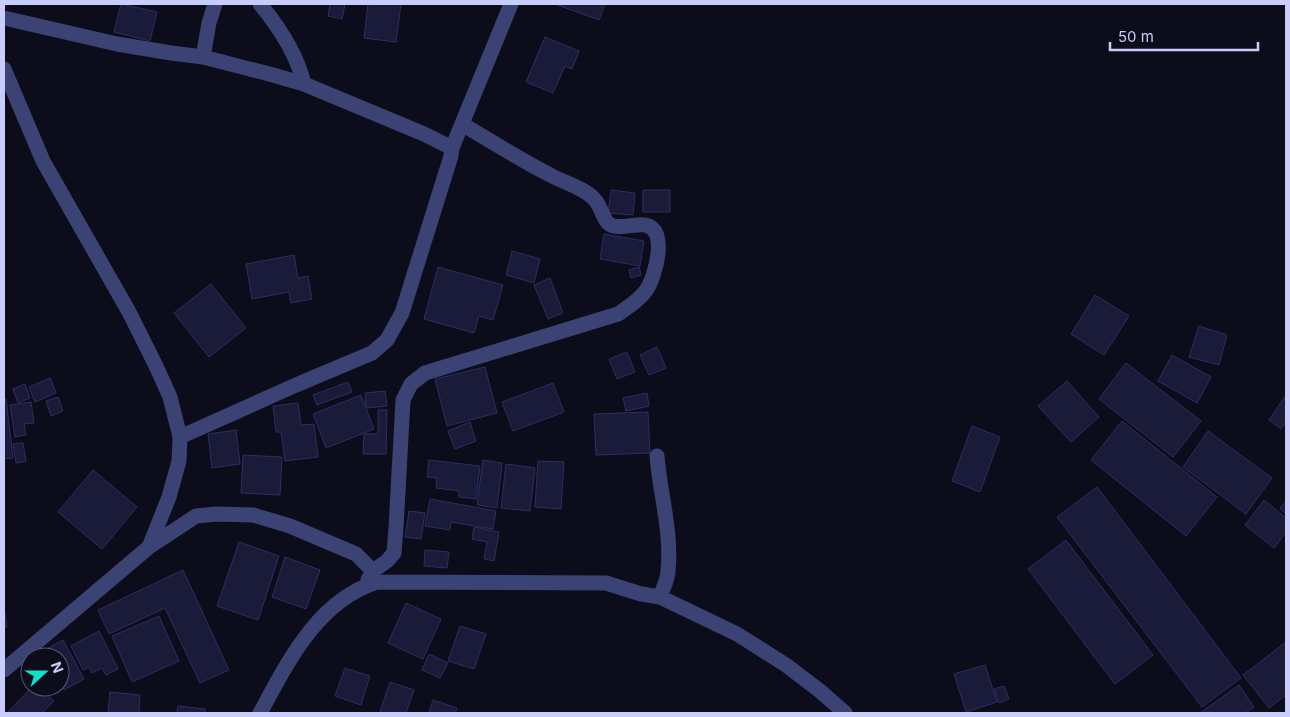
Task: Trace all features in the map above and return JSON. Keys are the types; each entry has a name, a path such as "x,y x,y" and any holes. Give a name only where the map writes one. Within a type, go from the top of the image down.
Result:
{"street":[{"path":"203,57 215,4"},
{"path":"260,4 269,14 286,41 301,71 304,84"},
{"path":"180,437 372,353 387,340 402,313 452,156 452,148 511,4"},
{"path":"4,18 117,44 171,54 203,57 273,75 304,84 424,134 452,148"},
{"path":"4,70 43,161 129,312 170,397 180,437 180,461 149,547"},
{"path":"366,586 373,571 387,561 394,553 403,400 411,384 425,373 618,314 636,301 646,290 653,276 659,249 657,236 653,229 646,224 614,226 608,224 595,200 584,192 522,160 462,124"},
{"path":"657,456 669,552 668,573 660,596"},
{"path":"4,670 149,547 196,516 217,514 253,515 290,526 356,554 373,571"},
{"path":"260,713 280,676 308,632 329,610 349,594 377,582 606,583 641,594 660,596 737,634 786,665 845,713"}],"building":[{"path":"121,4 157,12 150,41 114,32"},
{"path":"330,4 345,4 342,19 328,16"},
{"path":"368,4 401,4 396,42 364,38"},
{"path":"555,4 605,4 599,20"},
{"path":"545,37 579,51 572,69 565,66 553,93 526,82"},
{"path":"611,190 635,193 633,215 608,213"},
{"path":"643,190 670,190 670,212 643,212"},
{"path":"604,234 644,241 640,266 600,259"},
{"path":"512,251 540,259 534,283 506,275"},
{"path":"294,255 298,278 308,276 312,299 291,303 289,292 252,299 246,264"},
{"path":"438,267 503,285 493,320 479,316 474,333 424,319"},
{"path":"639,267 641,275 631,278 629,270"},
{"path":"550,278 563,313 548,319 534,285"},
{"path":"211,284 246,328 209,357 174,313"},
{"path":"1095,295 1129,316 1104,355 1071,334"},
{"path":"1199,326 1227,335 1219,365 1189,357"},
{"path":"657,347 666,368 649,375 640,355"},
{"path":"627,352 635,372 617,379 609,359"},
{"path":"1172,355 1211,377 1197,403 1158,381"},
{"path":"1126,363 1201,421 1173,457 1099,399"},
{"path":"485,367 497,413 447,426 435,379"},
{"path":"50,378 56,393 35,402 29,387"},
{"path":"1067,381 1099,417 1071,442 1038,406"},
{"path":"348,382 352,392 317,405 313,395"},
{"path":"553,383 564,412 513,431 502,402"},
{"path":"25,384 30,398 18,403 13,389"},
{"path":"385,391 387,406 366,408 365,393"},
{"path":"647,393 649,406 626,411 623,398"},
{"path":"361,395 374,429 326,448 313,414"},
{"path":"1286,395 1286,422 1281,429 1269,420"},
{"path":"58,397 63,411 51,416 46,401"},
{"path":"4,399 6,399 13,458 4,459"},
{"path":"31,402 34,423 24,424 26,435 15,437 10,405"},
{"path":"298,403 301,425 314,424 318,457 285,461 281,432 276,432 273,406"},
{"path":"378,410 387,410 386,454 363,454 364,434 378,434"},
{"path":"648,412 650,453 596,455 594,414"},
{"path":"1122,421 1217,497 1186,536 1091,460"},
{"path":"470,422 476,441 455,449 448,431"},
{"path":"972,426 1000,437 980,492 952,481"},
{"path":"236,430 240,464 212,468 208,434"},
{"path":"1208,431 1272,478 1246,514 1183,467"},
{"path":"23,443 26,461 16,463 13,444"},
{"path":"243,455 282,457 280,495 241,493"},
{"path":"429,460 480,466 476,499 459,497 459,491 436,488 437,478 427,477"},
{"path":"483,460 502,463 497,508 477,505"},
{"path":"538,461 564,462 561,509 535,507"},
{"path":"506,464 535,468 530,511 501,508"},
{"path":"93,470 137,507 102,549 58,512"},
{"path":"1097,487 1241,678 1202,707 1057,517"},
{"path":"430,499 496,511 493,529 451,522 450,530 425,526"},
{"path":"1264,500 1286,518 1286,532 1274,548 1245,525"},
{"path":"1286,502 1286,514 1280,508"},
{"path":"409,511 425,513 421,539 405,537"},
{"path":"474,527 499,532 494,561 484,559 487,542 472,539"},
{"path":"1066,540 1153,655 1115,684 1028,569"},
{"path":"239,542 279,556 258,620 217,606"},
{"path":"425,550 449,552 447,568 424,566"},
{"path":"285,557 320,570 306,609 272,597"},
{"path":"183,570 229,670 200,683 165,608 109,634 98,610"},
{"path":"406,603 441,619 423,659 388,643"},
{"path":"4,607 7,627 4,627"},
{"path":"159,616 179,661 132,682 112,636"},
{"path":"460,626 486,634 474,669 448,661"},
{"path":"99,631 118,669 106,675 102,668 92,673 89,667 83,670 71,646"},
{"path":"63,640 67,647 50,647"},
{"path":"1286,642 1286,695 1269,708 1243,675"},
{"path":"70,653 84,679 70,687"},
{"path":"429,654 448,663 440,678 422,670"},
{"path":"985,665 997,702 966,712 954,674"},
{"path":"345,668 370,676 361,705 335,696"},
{"path":"390,682 414,690 406,713 380,712"},
{"path":"1239,685 1254,707 1245,713 1200,713"},
{"path":"1004,686 1009,699 999,703 994,689"},
{"path":"110,692 140,695 139,713 108,713"},
{"path":"22,697 50,697 54,701 42,713 7,713"},
{"path":"433,700 457,708 455,713 429,713"},
{"path":"178,706 205,709 205,713 177,713"}]}
